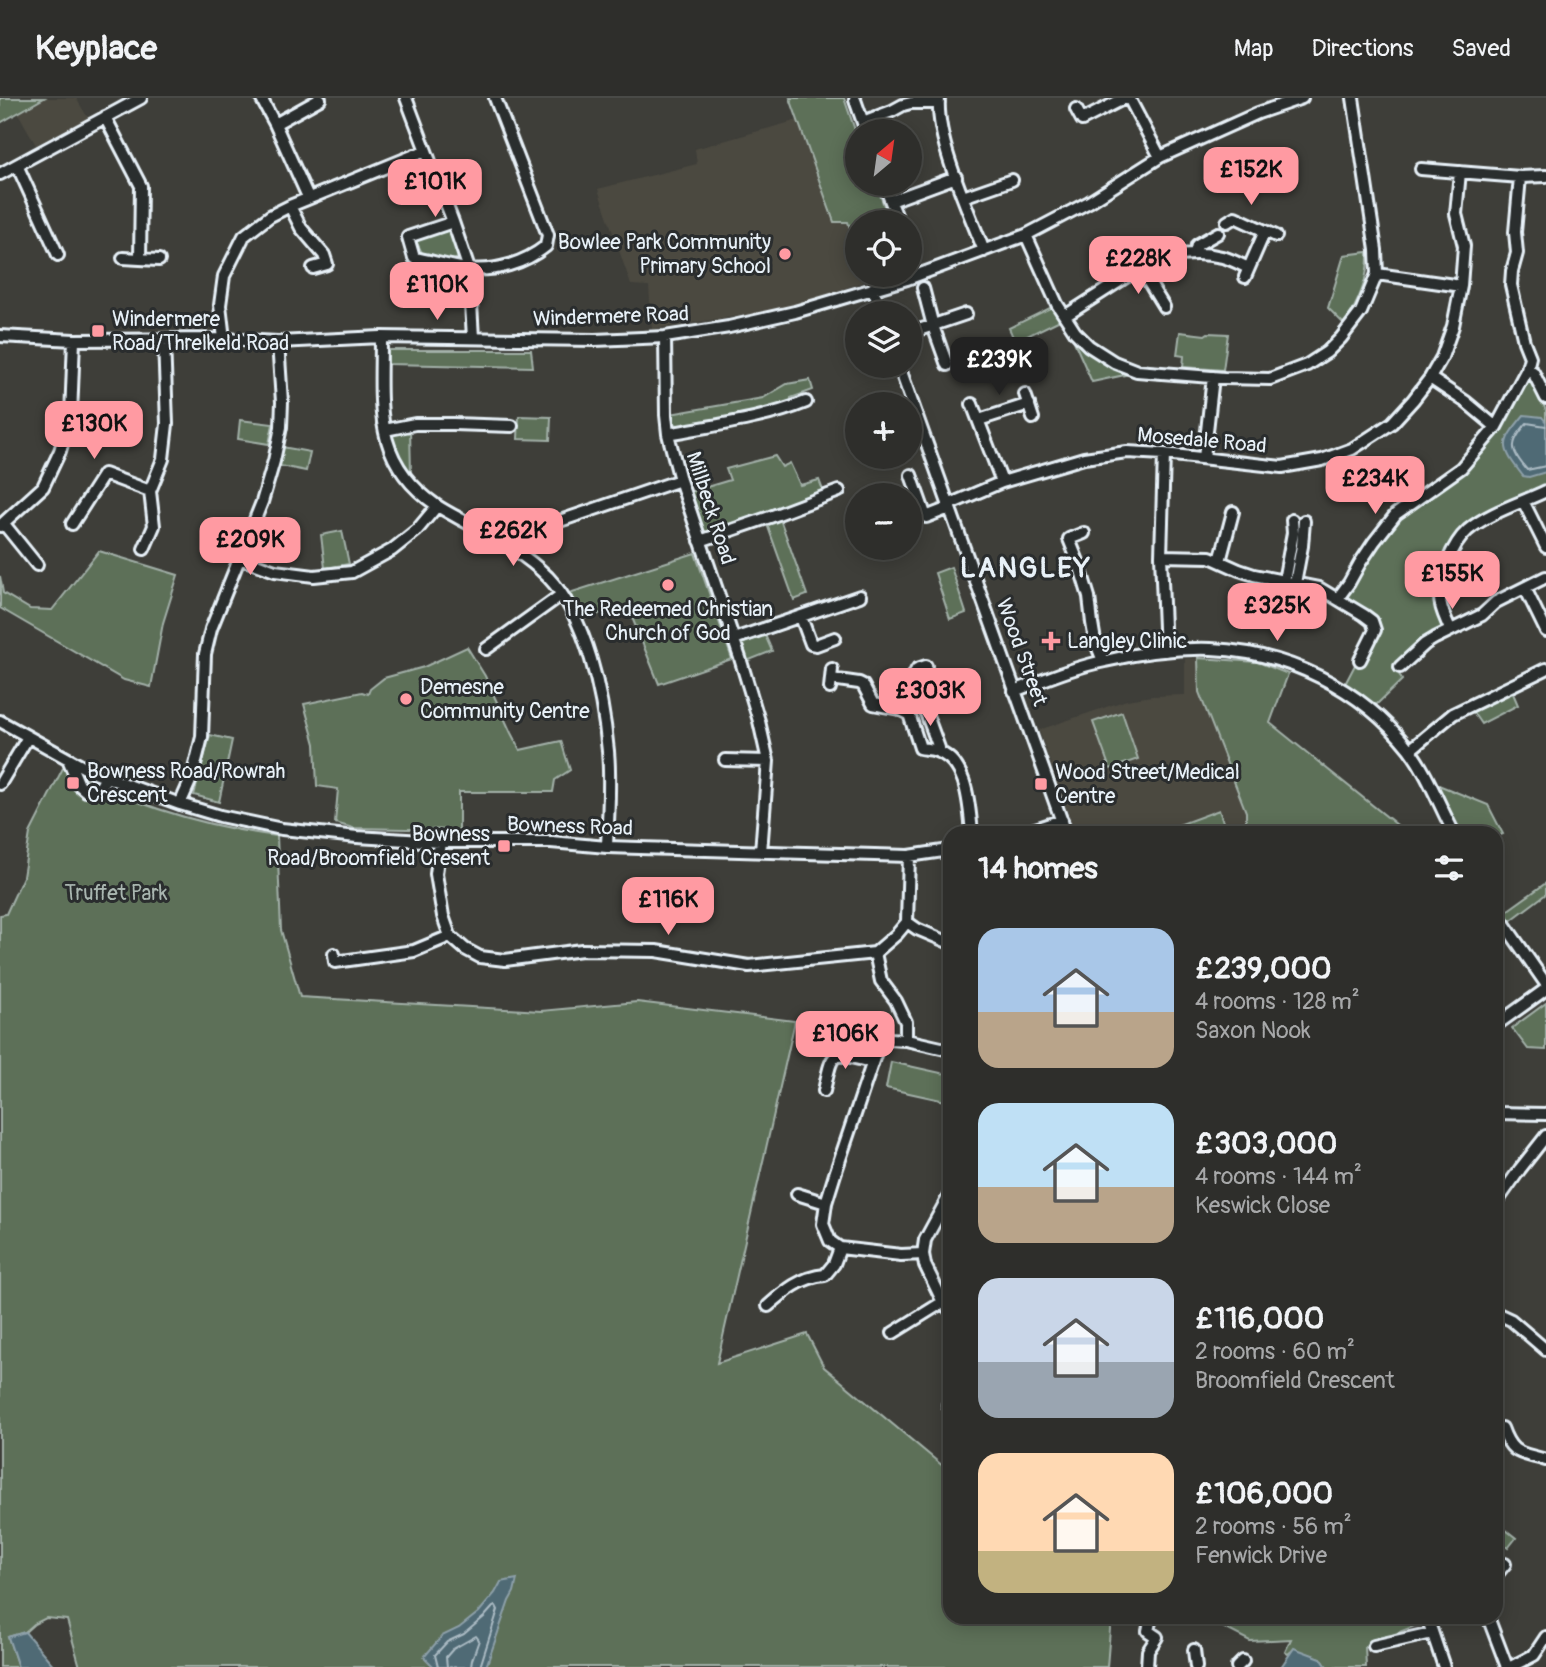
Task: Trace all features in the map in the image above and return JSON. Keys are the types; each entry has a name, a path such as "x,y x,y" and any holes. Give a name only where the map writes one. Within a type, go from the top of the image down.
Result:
{"street":[{"path":"0,174 141,98"},
{"path":"261,98 308,197"},
{"path":"406,98 468,269 473,338"},
{"path":"453,222 408,237 414,258 468,269 486,269 511,265 538,253 546,246 548,235 495,98"},
{"path":"1076,109 1082,120 1127,98 1160,157"},
{"name":"Windermere Road","path":"0,336 74,340 224,339 278,342 382,337 595,340 665,337 729,327 795,312 907,279 1026,235 1089,202 1160,157 1258,113 1302,98"},
{"path":"1026,235 1056,301 1075,332 1089,346 1114,362 1144,373 1270,379 1307,365 1341,338 1361,312 1377,274 1376,250 1353,98"},
{"path":"855,100 862,119"},
{"path":"878,119 902,105 939,101 941,126 956,177 984,251"},
{"path":"275,124 321,102"},
{"path":"105,117 142,186 141,259"},
{"path":"224,339 220,305 224,276 244,236 270,216 308,197 425,151"},
{"path":"16,165 58,255"},
{"path":"1421,169 1520,177 1546,176"},
{"name":"Mosedale Road","path":"949,506 1002,482 1084,458 1127,452 1282,467 1322,460 1352,449 1392,423 1430,378 1453,326 1461,286 1464,246 1456,214 1460,172"},
{"path":"891,201 956,177"},
{"path":"1338,598 1396,514 1461,468 1496,427 1527,369 1530,357 1511,285 1517,253 1515,232 1520,177"},
{"path":"963,197 1013,180"},
{"path":"889,196 894,210"},
{"path":"290,206 301,228 324,255 328,269 313,268"},
{"path":"1065,316 1140,268 1175,255 1195,253 1223,257 1246,272 1271,234 1236,217 1227,222"},
{"path":"1195,253 1197,245 1218,233"},
{"path":"124,258 159,260"},
{"path":"1140,268 1164,307"},
{"path":"1377,274 1461,286"},
{"path":"873,288 877,301"},
{"path":"923,288 947,365"},
{"path":"922,329 966,314"},
{"path":"382,337 382,417 389,448 396,463 410,482 437,506 517,551 548,578 577,621 593,667 608,751 607,847"},
{"name":"Millbeck Road","path":"665,337 668,433 680,480 734,639 768,761 761,852"},
{"path":"37,565 2,525 43,487 60,451 71,415 74,340"},
{"path":"144,549 154,526 150,491 163,459 167,424 164,340"},
{"path":"180,804 192,777 202,737 205,654 211,629 262,502 274,461 281,427 282,402 278,342"},
{"path":"1527,369 1532,372 1546,398"},
{"path":"1204,458 1213,377"},
{"name":"Wood Street","path":"903,378 1064,826"},
{"path":"1430,378 1466,402 1496,427"},
{"path":"979,420 1027,399 1033,418"},
{"path":"668,433 740,421 806,402"},
{"path":"972,404 1002,482"},
{"path":"385,430 415,425 512,426"},
{"path":"1164,454 1161,556 1165,651"},
{"path":"72,524 104,474 150,491"},
{"path":"911,475 926,517 949,506"},
{"path":"517,551 551,524 680,480"},
{"path":"701,541 839,491"},
{"path":"1450,629 1440,601 1441,582 1460,539 1495,514 1546,491"},
{"path":"1523,501 1546,547"},
{"path":"240,558 275,570 314,576 352,572 392,550 416,530 437,506"},
{"path":"1220,561 1233,512"},
{"path":"1289,582 1302,546 1298,520"},
{"path":"1084,533 1069,539 1089,597 1093,632 1103,661"},
{"path":"1161,556 1210,557 1239,570 1319,588 1372,621 1372,636 1360,660"},
{"path":"1400,667 1425,644 1482,615 1496,602 1546,577"},
{"path":"1525,588 1546,631"},
{"path":"486,649 561,595"},
{"path":"734,639 860,596"},
{"path":"802,617 811,644 816,646 835,638"},
{"path":"1014,691 1103,661 1165,651 1210,649 1271,658 1340,687 1382,720 1410,750 1451,826"},
{"path":"926,666 917,669 914,677 939,751"},
{"path":"1410,750 1453,714 1546,669"},
{"path":"831,679 859,683 863,685 873,705 909,713 920,748 939,751 953,762 963,776 971,826"},
{"name":"Bowness Road","path":"0,720 92,772 180,804 220,816 282,829 440,842 551,842 607,847 909,856 943,851"},
{"path":"0,784 28,737"},
{"path":"68,759 79,785 86,791 95,792 106,777"},
{"path":"725,760 768,761"},
{"path":"1044,826 1062,820"},
{"path":"440,842 436,874 443,916 450,936 480,957 505,960 582,950 656,951 749,966 875,953 907,922 909,856"},
{"path":"907,922 943,940"},
{"path":"1503,922 1546,984"},
{"path":"334,954 335,962 414,951 450,936"},
{"path":"875,953 881,981 906,1021 906,1040"},
{"path":"1503,1020 1546,989"},
{"path":"923,1254 901,1255 840,1248 830,1241 823,1224 827,1203 878,1046 889,1039 943,1048"},
{"path":"824,1091 830,1062 834,1056 842,1054 872,1062"},
{"path":"1503,1113 1546,1114"},
{"path":"1503,1193 1546,1136"},
{"path":"797,1194 827,1203"},
{"path":"943,1218 925,1240 923,1254 925,1265 943,1299"},
{"path":"768,1306 805,1279 825,1275 834,1264 840,1248"},
{"path":"893,1333 943,1308"},
{"path":"1503,1316 1546,1350"},
{"path":"1503,1431 1507,1443 1515,1451 1546,1460"},
{"path":"1147,1667 1148,1651 1157,1637 1149,1631 1150,1624"},
{"path":"1429,1624 1444,1667"},
{"path":"1491,1624 1509,1667 1534,1656 1546,1637"},
{"path":"1374,1646 1432,1633"},
{"path":"1194,1650 1196,1667"}],"shaded area":[{"path":"44,98 76,98 88,118 36,145 18,113"},
{"path":"798,120 834,221 845,222 845,287 848,287 786,309 652,329 649,286 631,285 598,189 697,164 695,149"},
{"path":"1198,658 1199,692 1246,812 1247,826 1073,826 1039,730 1127,700 1185,695 1185,659"}],"green space":[{"path":"0,98 44,98 0,123"},
{"path":"790,98 844,98 851,119 845,119 845,196 880,196 886,210 845,210 845,222 834,222"},
{"path":"451,226 460,257 454,260 423,255 416,241"},
{"path":"1368,252 1367,272 1362,290 1344,324 1328,308 1344,255"},
{"path":"1052,307 1060,320 1015,342 1009,328"},
{"path":"1180,332 1228,334 1223,370 1183,367 1184,356 1177,355"},
{"path":"1073,339 1101,360 1129,374 1092,382"},
{"path":"388,350 531,350 533,367 388,364"},
{"path":"1530,378 1546,410 1546,487 1484,515 1438,575 1435,606 1444,624 1441,630 1422,641 1395,666 1402,680 1375,706 1345,684 1356,663 1362,665 1378,633 1376,620 1372,615 1347,601 1346,593 1400,517 1503,424"},
{"path":"810,380 813,390 791,398 791,402 742,415 680,426 673,423 670,414 763,398 787,384"},
{"path":"519,416 551,417 550,440 518,439"},
{"path":"240,420 273,424 269,444 238,439"},
{"path":"410,430 411,474 398,455 393,439 393,434"},
{"path":"282,447 310,452 306,471 280,466"},
{"path":"775,456 782,467 790,463 800,485 819,480 824,493 713,534 703,531 690,492 730,480 726,469"},
{"path":"780,519 807,595 794,600 767,524"},
{"path":"342,531 349,564 325,568 321,535"},
{"path":"99,551 178,575 163,623 151,687 124,680 0,608 0,576 3,593 30,609 52,610"},
{"path":"695,553 732,659 659,684 627,605 586,618 569,593"},
{"path":"951,567 966,613 950,619 935,573"},
{"path":"765,635 772,651 747,661 741,644"},
{"path":"467,647 485,676 520,750 561,741 570,770 555,780 553,792 459,792 459,830 353,828 335,823 338,789 317,786 315,744 304,704 362,692 368,694 370,689 384,678 424,667"},
{"path":"1198,658 1258,662 1288,674 1270,723 1398,826 1247,826 1246,812 1199,692"},
{"path":"1512,691 1518,705 1481,724 1472,711"},
{"path":"1122,712 1138,759 1110,769 1093,722"},
{"path":"210,735 232,740 219,802 194,795"},
{"name":"Truffet Park","path":"63,768 140,803 167,812 221,826 277,836 281,930 300,997 541,1011 637,1002 795,1021 717,1363 807,1334 824,1367 943,1466 943,1624 1110,1624 1107,1667 80,1667 67,1620 46,1618 25,1632 8,1637 18,1667 0,1667 0,915 6,914 23,877 30,833"},
{"path":"1436,784 1488,805 1499,826 1456,826"},
{"path":"1219,810 1225,826 1176,826"},
{"path":"1546,883 1546,894 1510,921 1504,913"},
{"path":"1546,1003 1546,1050 1528,1049 1512,1028"},
{"path":"891,1062 943,1073 943,1100 886,1088"},
{"path":"1503,1528 1516,1538 1508,1548 1503,1544"},
{"path":"1217,1624 1420,1624 1365,1646 1366,1667 1327,1667 1321,1658 1294,1649 1288,1654 1285,1652 1291,1639 1250,1641"}],"water":[{"path":"1524,415 1542,417 1546,422 1546,472 1529,477 1523,476 1515,466 1506,445 1510,433"},
{"path":"517,1579 486,1667 434,1667 424,1657 442,1636 459,1628 479,1612 501,1582"},
{"path":"25,1632 55,1667 18,1667 8,1637"},
{"path":"1294,1648 1321,1658 1327,1667 1281,1667"}],"place":[{"name":"Bowlee Park Community Primary School","path":"785,254"},
{"name":"Windermere Road/Threlkeld Road","path":"98,331"},
{"name":"The Redeemed Christian Church of God","path":"668,585"},
{"name":"Langley Clinic","path":"1051,641"},
{"name":"Demesne Community Centre","path":"406,699"},
{"name":"Bowness Road/Rowrah Crescent","path":"73,783"},
{"name":"Wood Street/Medical Centre","path":"1041,784"},
{"name":"Bowness Road/Broomfield Cresent","path":"504,846"}],"district":[{"name":"LANGLEY","path":"1026,567"}]}
